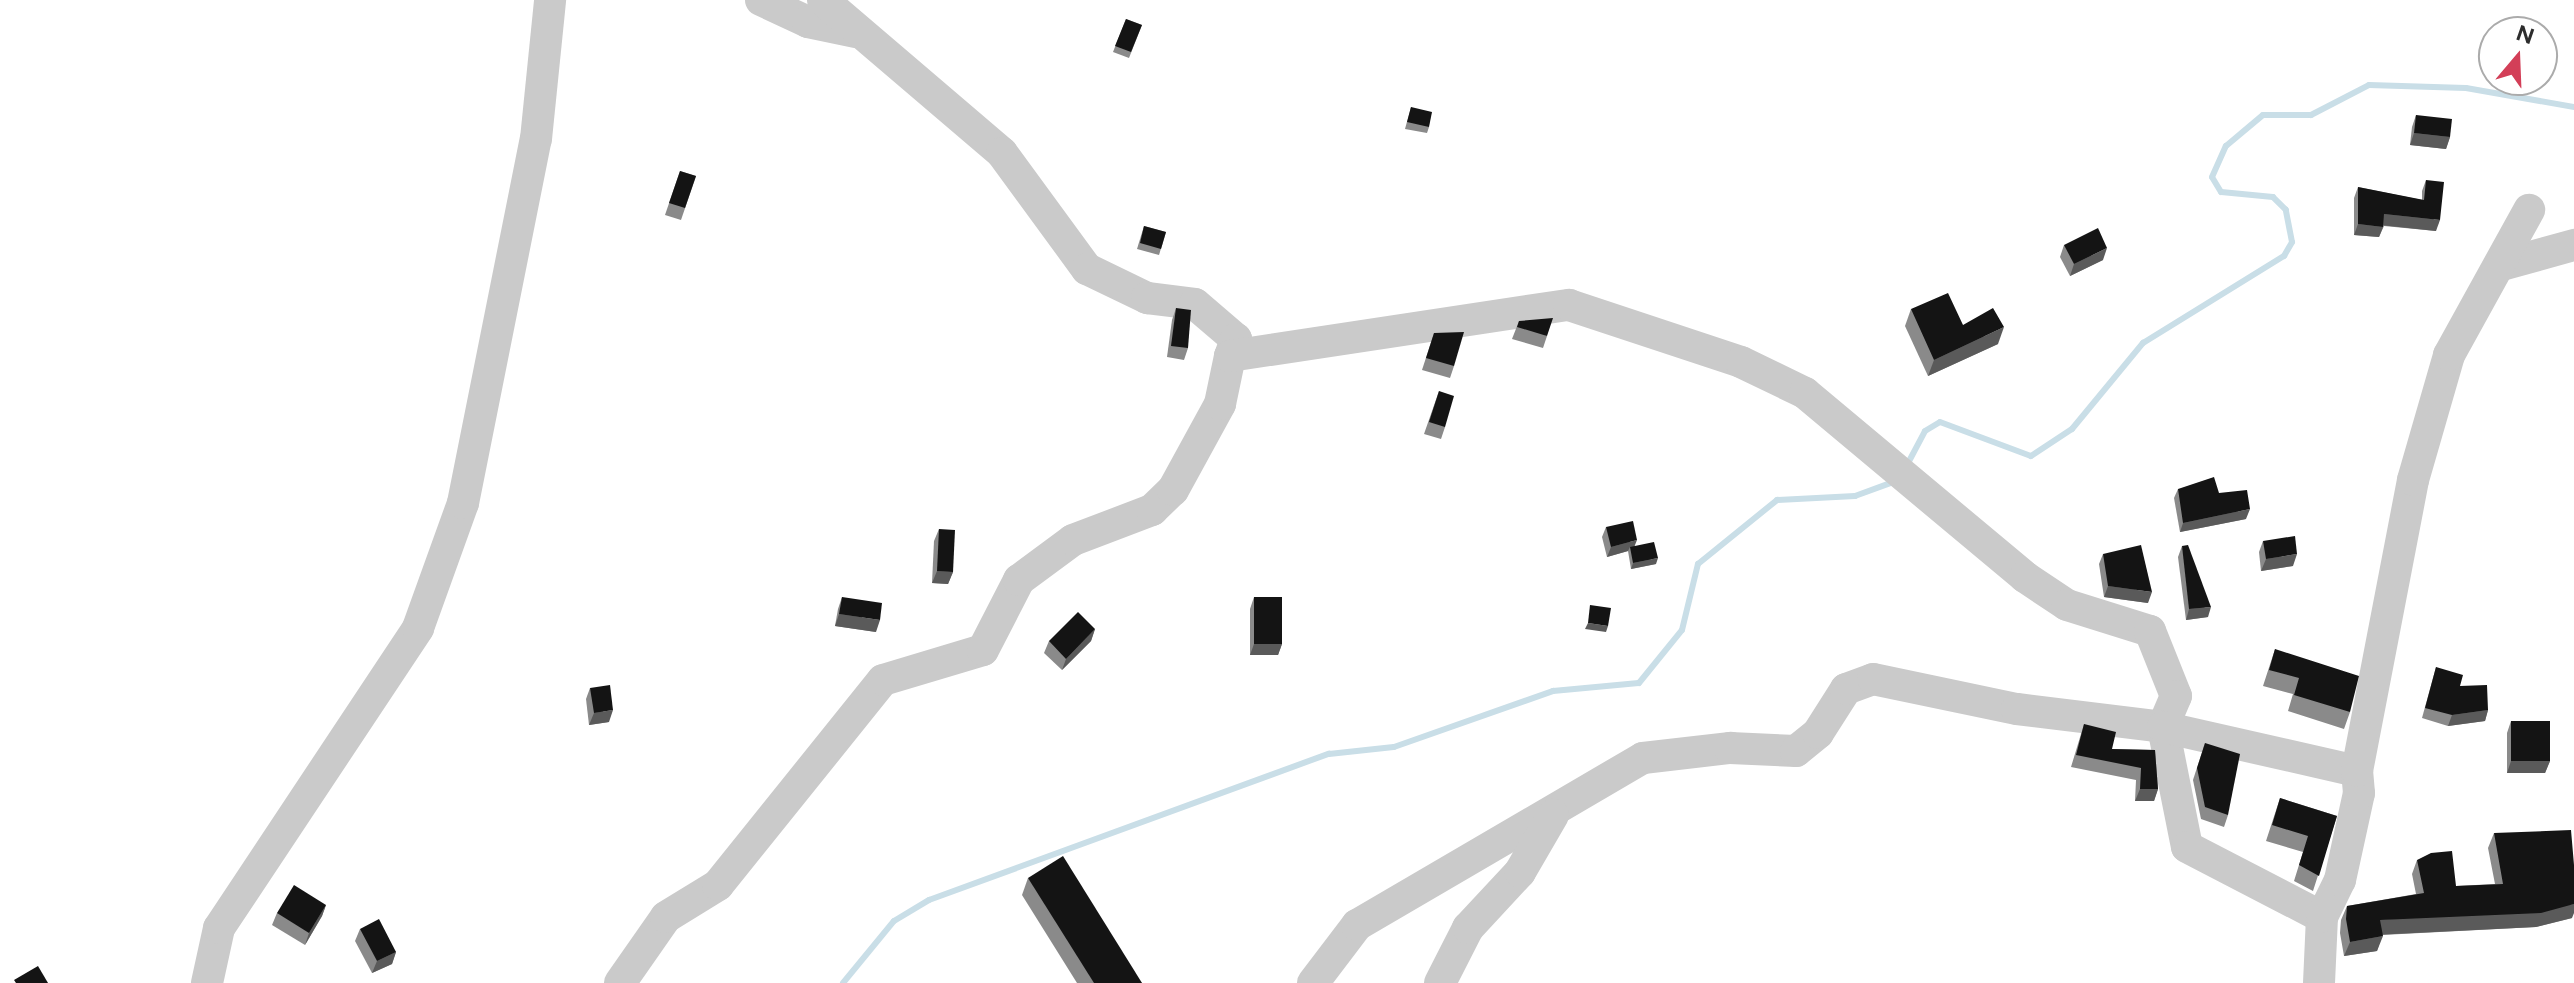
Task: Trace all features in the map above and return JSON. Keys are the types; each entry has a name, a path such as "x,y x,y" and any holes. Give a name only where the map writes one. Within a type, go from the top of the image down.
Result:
{"street":[{"path":"207,983 219,928 418,628 463,503 536,139 550,0"},
{"path":"761,0 808,22 856,32"},
{"path":"620,983 666,917 718,885 883,680 983,650 1019,580 1073,540 1152,510 1173,490 1220,404 1236,339 1195,304 1147,298 1087,269 1002,153 918,76 856,32 823,0"},
{"path":"2319,983 2322,917 2340,880 2359,793 2357,771 2421,453 2449,355 2505,264 2529,210"},
{"path":"2505,264 2574,245"},
{"path":"1230,356 1569,305 1741,362 1805,393 2067,605 2150,631 2176,696 2163,727 2187,847 2322,917"},
{"path":"1313,983 1357,925 1643,758 1730,748 1796,751 1818,733 1846,689 1873,679 2017,709 2163,727 2357,771"},
{"path":"1440,983 1468,928 1520,872 1555,812"}],"building":[{"path":"1126,19 1142,25 1131,52 1115,46"},
{"path":"1411,107 1432,112 1429,127 1407,122"},
{"path":"2416,115 2452,119 2450,137 2414,133"},
{"path":"680,171 696,176 685,208 669,203"},
{"path":"2426,180 2444,182 2440,220 2384,214 2383,227 2358,224 2358,187 2424,200"},
{"path":"1144,226 1166,232 1161,249 1140,243"},
{"path":"2098,228 2107,248 2074,264 2064,245"},
{"path":"1948,293 1963,325 1993,308 2004,327 1934,360 1911,309"},
{"path":"1176,308 1191,310 1188,348 1171,346"},
{"path":"1553,318 1547,336 1517,327 1519,321"},
{"path":"1464,332 1454,366 1426,358 1434,333"},
{"path":"1439,391 1454,396 1445,427 1429,422"},
{"path":"2214,477 2219,493 2247,490 2250,509 2183,523 2178,489"},
{"path":"1633,521 1637,540 1611,547 1606,527"},
{"path":"939,529 955,530 953,572 937,571"},
{"path":"2295,536 2297,554 2266,559 2263,541"},
{"path":"1654,542 1658,558 1633,563 1630,547"},
{"path":"2141,545 2152,592 2108,586 2103,554"},
{"path":"2188,545 2211,607 2189,609 2182,546"},
{"path":"842,597 882,603 880,620 839,614"},
{"path":"1254,597 1282,597 1282,644 1254,644"},
{"path":"1590,605 1611,608 1608,626 1588,623"},
{"path":"1078,612 1095,629 1066,659 1049,641"},
{"path":"2275,649 2359,676 2350,712 2294,695 2299,678 2269,670"},
{"path":"2436,667 2463,675 2460,686 2487,685 2488,710 2452,715 2425,708"},
{"path":"610,685 613,710 594,713 590,688"},
{"path":"2511,721 2550,721 2550,761 2511,761"},
{"path":"2084,724 2116,732 2112,749 2155,750 2158,789 2140,789 2141,768 2076,755"},
{"path":"2205,743 2240,754 2228,815 2205,807 2197,768"},
{"path":"2280,798 2337,816 2319,876 2299,865 2308,836 2272,825"},
{"path":"2571,830 2574,904 2541,913 2380,920 2383,936 2350,942 2347,906 2424,893 2417,860 2431,853 2452,851 2456,886 2503,884 2494,833"},
{"path":"1063,856 1142,983 1094,983 1028,878"},
{"path":"294,885 326,905 309,933 277,913"},
{"path":"379,919 396,952 377,961 360,929"},
{"path":"38,966 48,983 16,983 14,980"}],"waterway":[{"path":"1907,465 1925,431 1940,422 2031,456 2072,429 2143,343 2284,256 2292,242 2286,210 2273,197 2221,192 2212,177 2226,146 2263,115 2311,115 2369,85 2466,88 2574,107"},
{"path":"843,983 894,921 929,900 1329,754 1394,747 1553,691 1639,683 1682,630 1698,564 1777,500 1855,496 1896,481"}]}
